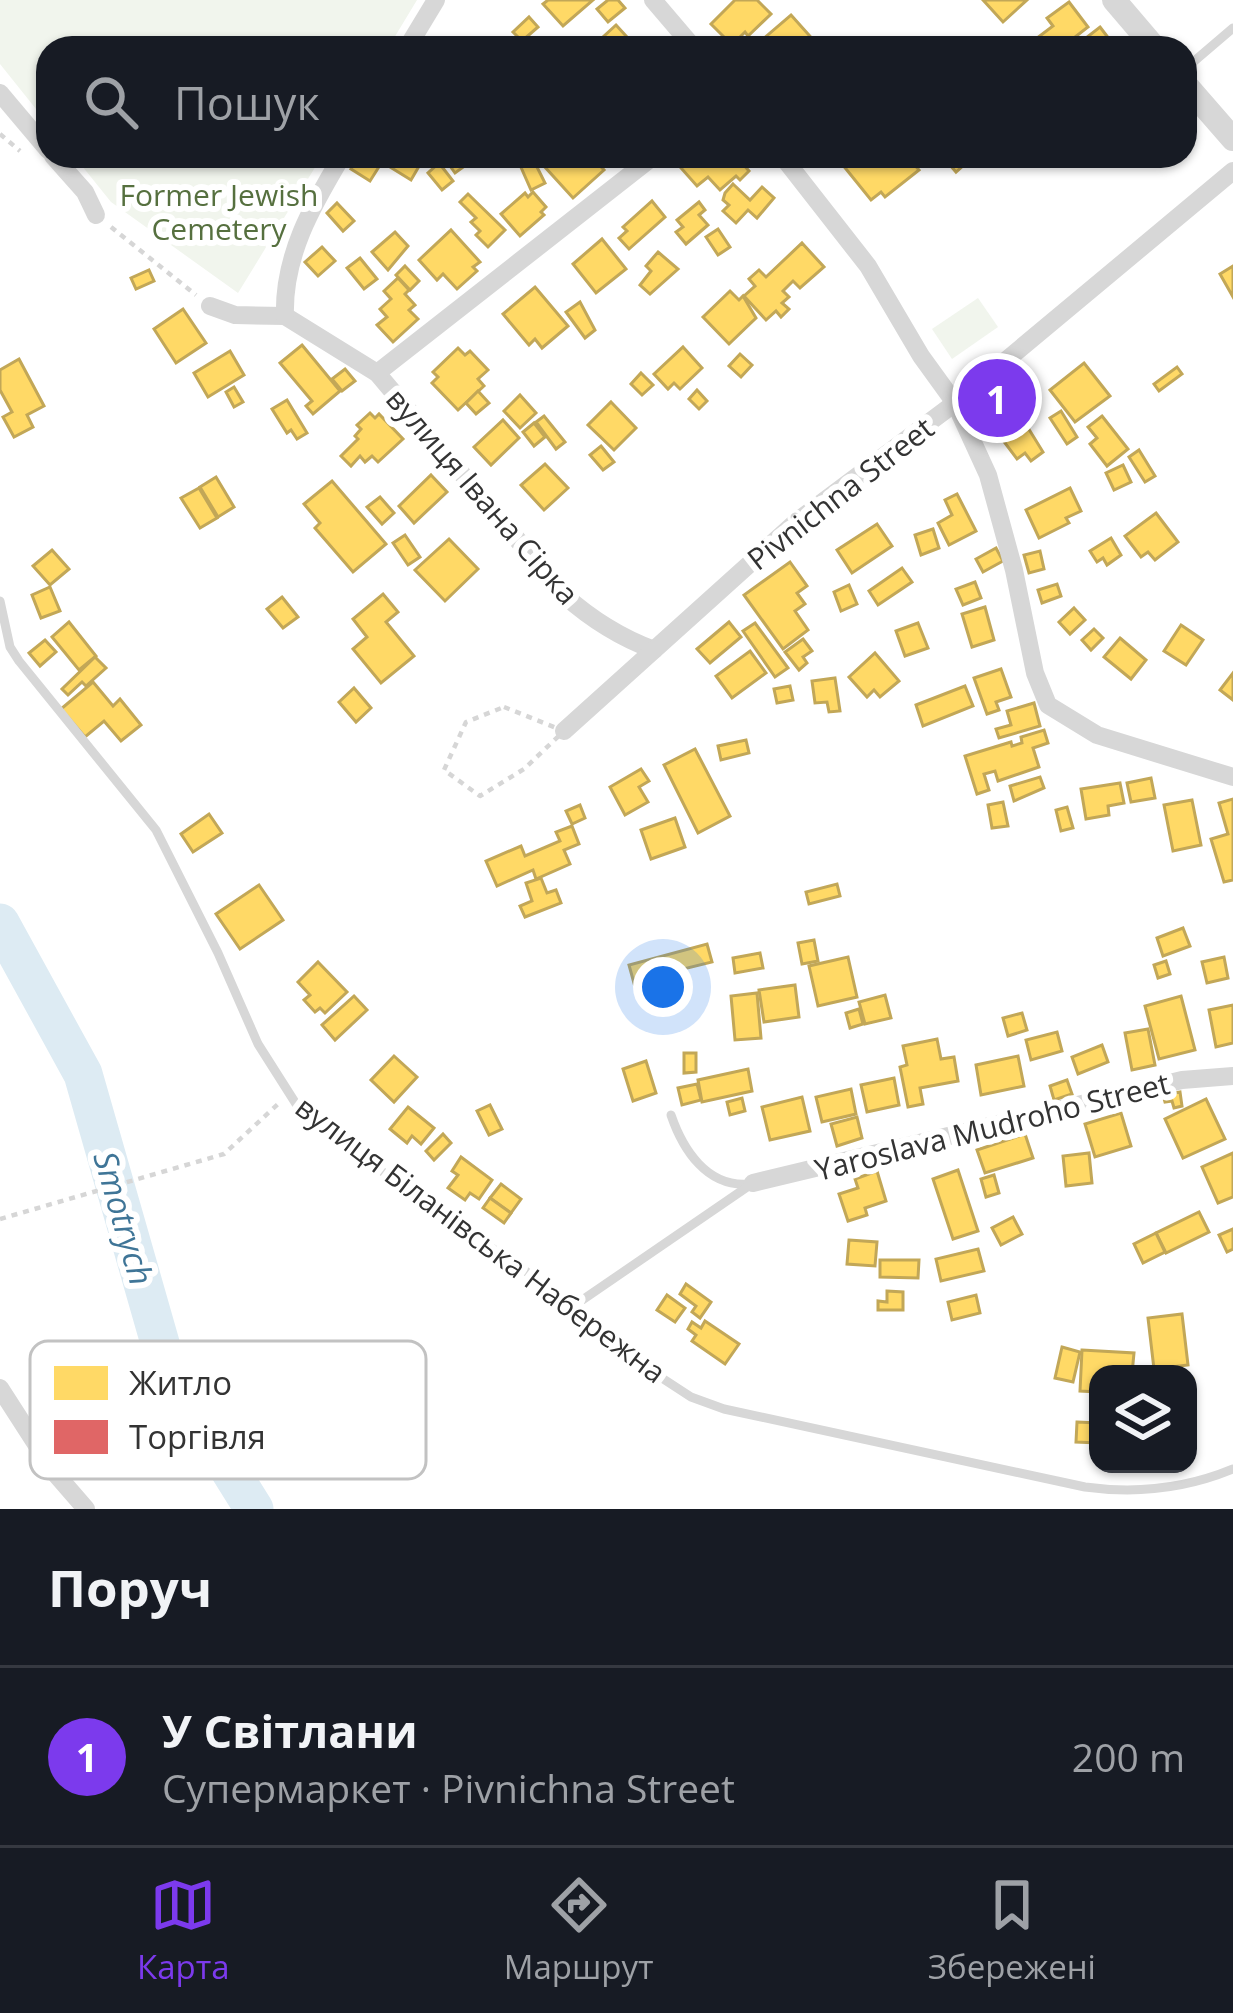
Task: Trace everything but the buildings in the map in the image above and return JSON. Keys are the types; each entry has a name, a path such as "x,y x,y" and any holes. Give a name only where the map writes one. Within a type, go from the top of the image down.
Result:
{"street":[{"path":"414,36 436,0"},
{"path":"653,0 684,36"},
{"path":"1114,0 1145,36"},
{"path":"0,93 36,136"},
{"path":"1197,98 1233,139"},
{"path":"63,168 85,192 96,215"},
{"path":"284,316 284,286 291,259 314,202 335,168"},
{"name":"вулиця Івана Сірка","path":"377,373 639,168"},
{"path":"791,168 868,266 955,403 988,475 1035,673 1048,705 1067,720 1120,744 1233,777"},
{"name":"Pivnichna Street","path":"564,731 796,522 955,403 1233,171"},
{"name":"вулиця Івана Сірка","path":"210,306 235,315 284,316 377,373 564,595 607,628 654,650"},
{"name":"Yaroslava Mudroho Street","path":"753,1184 1182,1080 1233,1076"},
{"path":"0,1388 30,1435"},
{"path":"60,1479 86,1509"}],"lane":[{"path":"1197,58 1233,28"},
{"name":"вулиця Біланівська Набережна","path":"0,601 10,647 19,661 156,830 258,1044 289,1094 316,1121 400,1185 575,1305 645,1366 691,1396 724,1409 1113,1490 1174,1487 1233,1469"},
{"path":"671,1115 683,1144 700,1166 723,1181 753,1184"},
{"path":"575,1305 753,1184"}],"path":[{"path":"504,707 564,731 524,769 480,796 444,770 466,722 504,707"},
{"path":"4,1218 224,1154 289,1094"}],"green space":[{"name":"Former Jewish Cemetery","path":"0,0 417,0 395,36 36,36 36,109 0,64"},
{"name":"Former Jewish Cemetery","path":"84,168 315,168 238,293 111,202"},
{"path":"978,298 998,327 952,359 932,329"}],"waterway":[{"name":"Smotrych","path":"0,923 83,1074 159,1341"},
{"name":"Smotrych","path":"235,1479 254,1509"}],"place":[{"name":"У Світлани","path":"997,398"}]}
